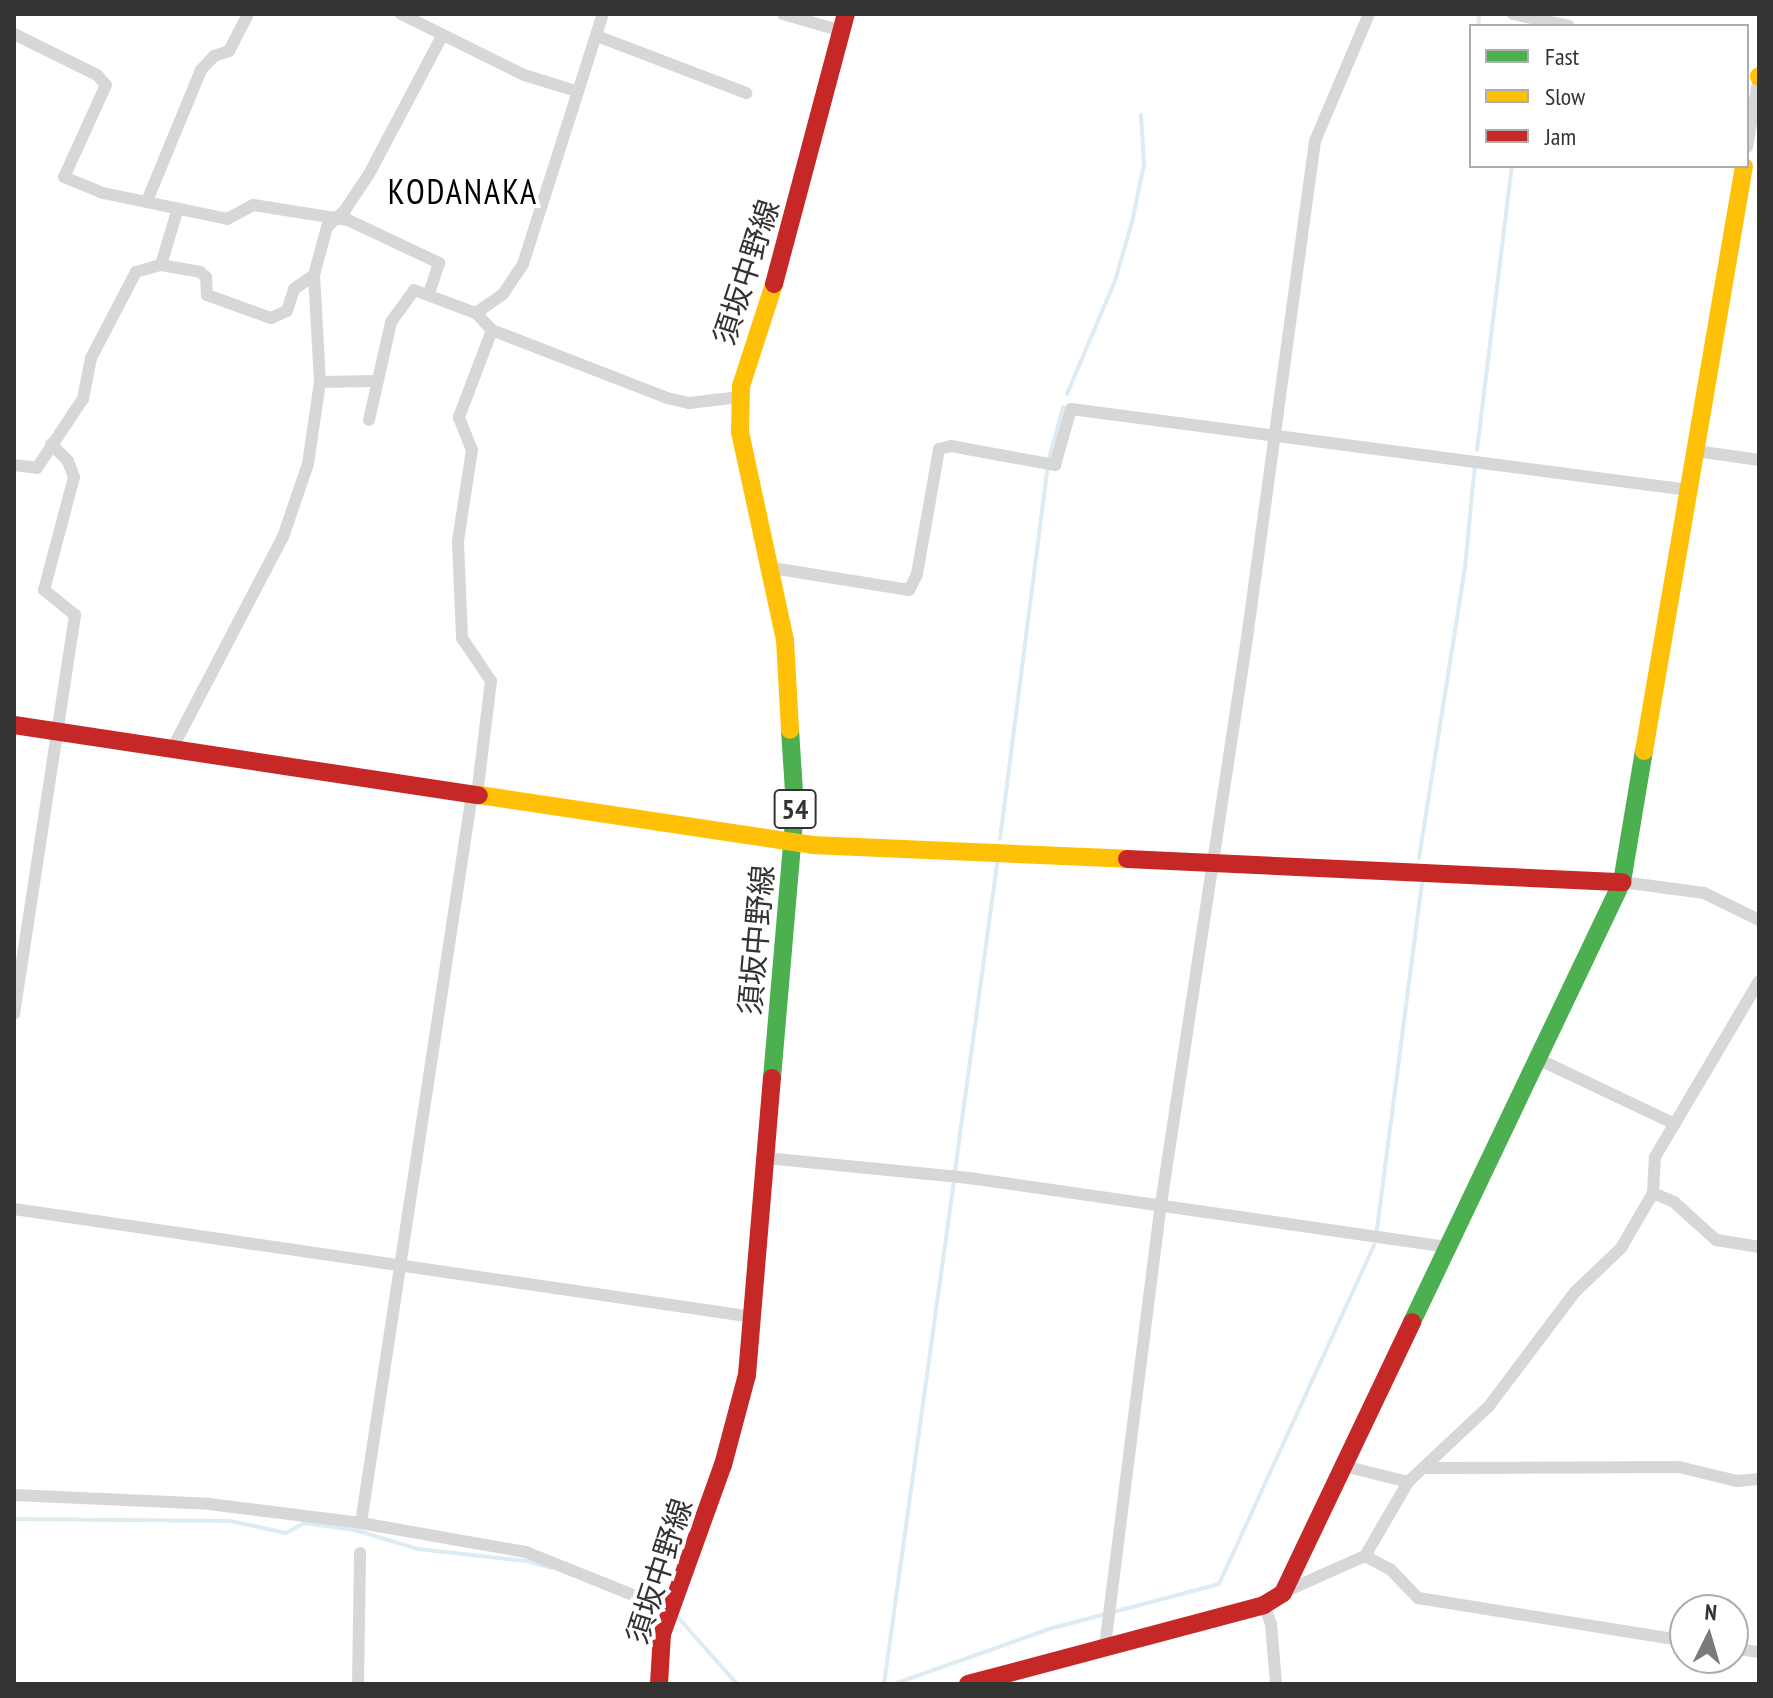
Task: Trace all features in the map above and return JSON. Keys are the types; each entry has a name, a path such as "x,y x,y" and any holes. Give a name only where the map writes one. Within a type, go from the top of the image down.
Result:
{"street":[{"path":"147,201 201,70 214,56 229,51 248,14"},
{"path":"401,14 441,38 576,91"},
{"path":"476,313 503,294 523,264 565,145 576,91 603,14"},
{"path":"783,14 844,22"},
{"path":"1105,1646 1161,1204 1213,866 1315,141 1369,14"},
{"path":"1513,14 1560,24"},
{"name":"須坂中野線","path":"659,1684 662,1634 741,1404 753,1317 792,840 793,722 772,568 743,445 740,397 746,360 797,212 844,22"},
{"path":"14,34 97,75 106,85 64,177 103,193 227,219 253,205 348,220 439,263 429,293"},
{"path":"597,36 746,93"},
{"path":"172,749 283,537 308,464 320,382 314,275 330,218 345,210 369,174 441,38"},
{"path":"1749,135 1759,76"},
{"path":"1283,1593 1540,1060 1622,882 1744,168"},
{"path":"161,265 178,208"},
{"path":"14,465 37,468 83,399 91,358 136,272 161,265 200,272 206,277 207,295 271,318 287,311 294,289 314,275"},
{"path":"369,420 375,381 391,322 414,290 429,293 476,313 492,330 667,398 689,403 740,397"},
{"path":"361,1523 491,681 462,638 458,541 472,450 459,417 492,330"},
{"path":"320,382 375,381"},
{"path":"772,568 909,590 917,574 939,449 951,446 1055,465 1071,409 1274,433 1689,490"},
{"path":"14,1014 75,615 44,590 74,477 68,461 51,444"},
{"path":"1696,451 1759,460"},
{"path":"14,725 792,840 1213,866 1622,882 1704,893 1759,920"},
{"path":"968,1684 1264,1605 1283,1593 1365,1556 1408,1482 1489,1406 1575,1292 1621,1248 1653,1193 1655,1157 1759,981"},
{"path":"1540,1060 1675,1124"},
{"path":"766,1158 1161,1204 1450,1247"},
{"path":"1653,1193 1674,1202 1716,1240 1759,1247"},
{"path":"14,1209 753,1317"},
{"path":"1344,1466 1408,1482"},
{"path":"1423,1468 1679,1467 1737,1481 1759,1479"},
{"path":"14,1495 209,1504 361,1523 526,1552 670,1610"},
{"path":"358,1684 360,1553"},
{"path":"1365,1556 1391,1570 1418,1598 1669,1638"},
{"path":"1264,1605 1271,1624 1276,1684"}],"waterway":[{"path":"1478,24 1479,14"},
{"path":"1067,394 1115,281 1132,222 1144,164 1141,115"},
{"path":"1477,450 1512,168"},
{"path":"1000,839 1048,462 1063,407"},
{"path":"1419,858 1465,568 1475,465"},
{"path":"955,1171 998,858"},
{"path":"1377,1229 1422,882"},
{"path":"884,1684 954,1181"},
{"path":"894,1684 1049,1629 1219,1584 1374,1245"},
{"path":"14,1519 230,1521 286,1533 304,1523 355,1530 418,1549 527,1561 551,1568"},
{"path":"675,1614 737,1684"}],"traffic: fast":[{"path":"772,1078 795,807 790,730"},
{"path":"1412,1322 1622,882 1644,751"}],"traffic: slow":[{"path":"1644,751 1744,168"},
{"path":"774,284 741,386 740,432 785,640 790,730"},
{"path":"479,795 812,845 1127,859"}],"traffic: jam":[{"path":"774,284 846,14"},
{"path":"14,725 479,795"},
{"path":"1127,859 1622,882"},
{"path":"659,1684 662,1634 723,1465 747,1375 772,1078"},
{"path":"968,1684 1264,1605 1283,1593 1412,1322"}],"district":[{"name":"KODANAKA","path":"463,192"}]}
